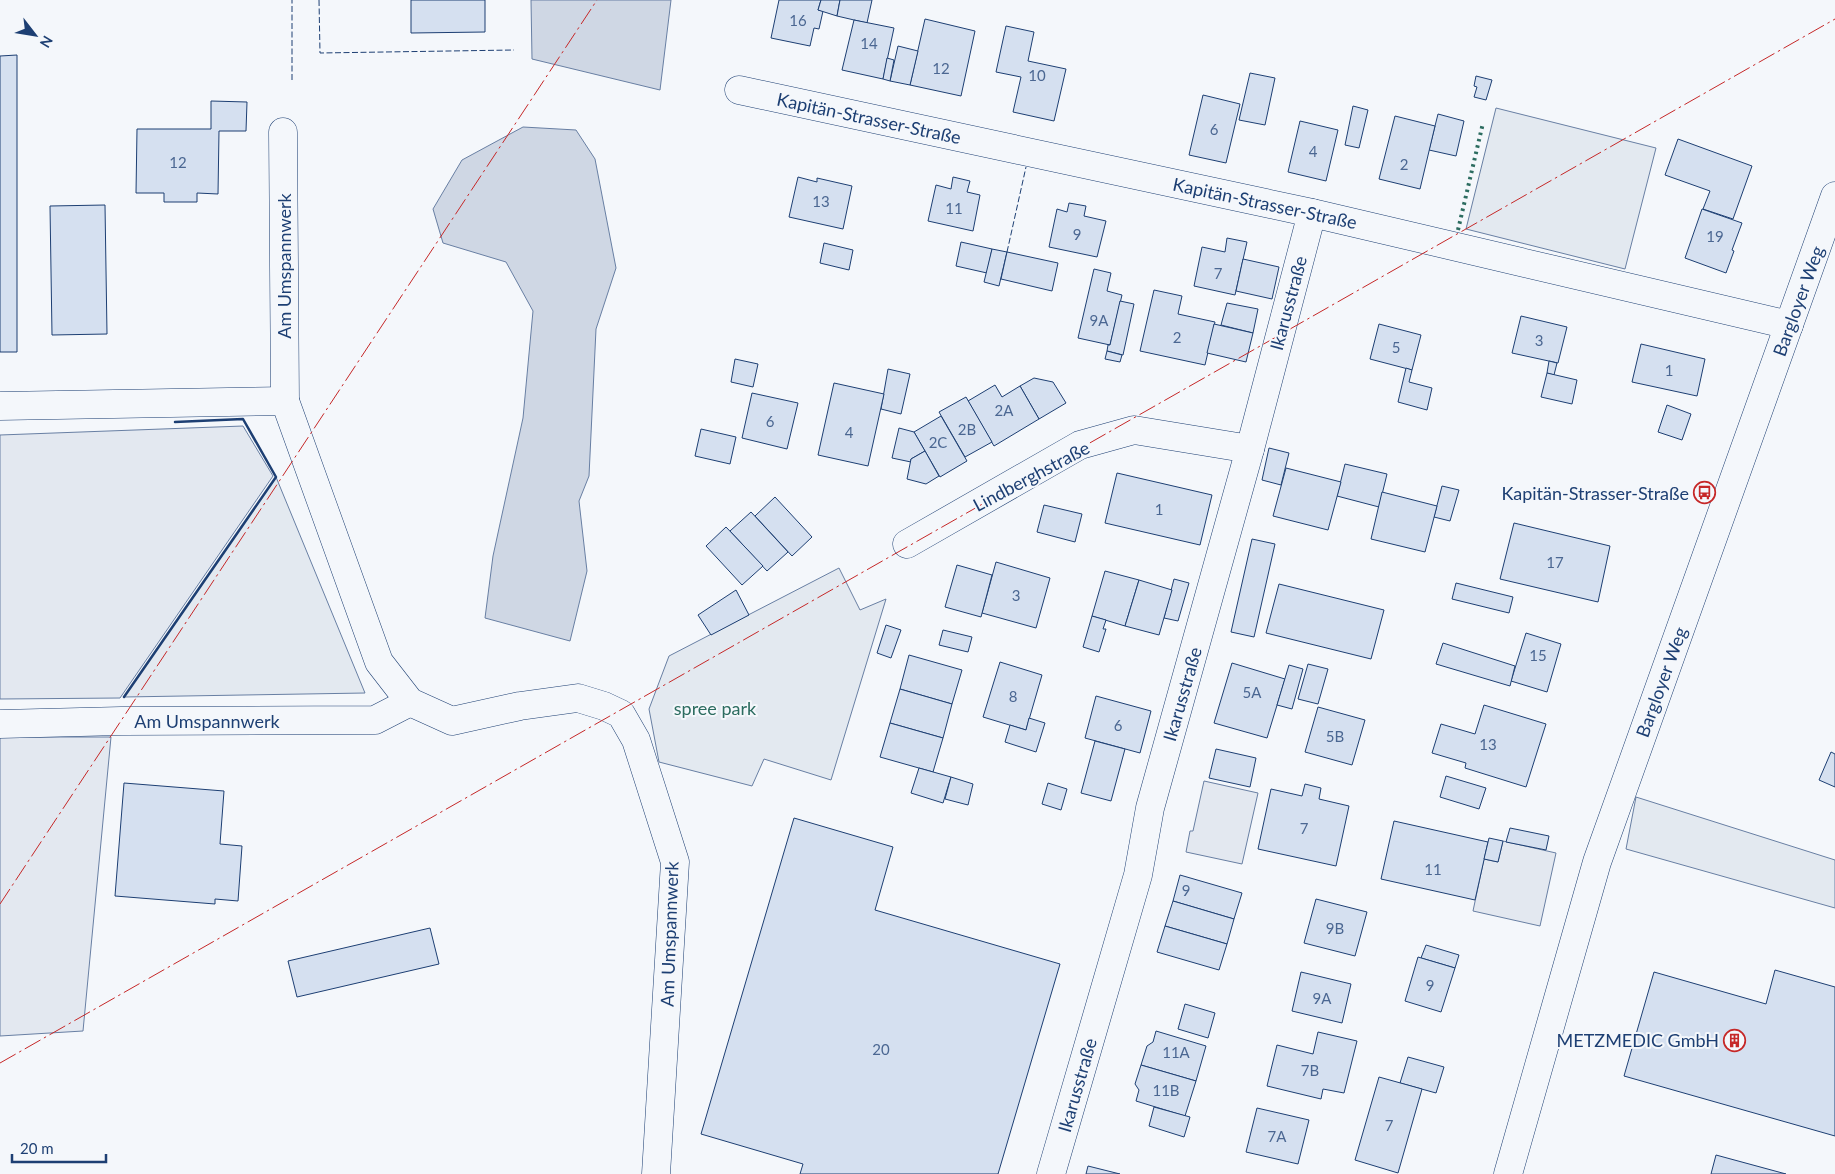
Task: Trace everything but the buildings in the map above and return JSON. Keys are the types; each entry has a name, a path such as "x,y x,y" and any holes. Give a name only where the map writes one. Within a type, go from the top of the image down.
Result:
{"street":[{"name":"Kapitän-Strasser-Straße","path":"739,90 1312,213 1789,325"},
{"name":"Am Umspannwerk","path":"283,132 285,401 379,662 410,702 452,721 520,706 578,698 604,706 621,714 636,740 675,862 656,1174"},
{"name":"Bargloyer Weg","path":"1508,1174 1596,862 1835,196"},
{"name":"Ikarusstraße","path":"1051,1174 1138,875 1150,808 1250,449 1312,213"},
{"path":"0,406 285,401"},
{"name":"Lindberghstraße","path":"907,544 1080,445 1134,430 1250,449"},
{"name":"Am Umspannwerk","path":"0,724 131,721 375,720 410,702"}],"green space":[{"path":"1496,108 1656,148 1625,269 1466,229"},
{"path":"276,477 365,693 124,697"},
{"name":"spree park","path":"839,568 860,610 886,599 831,780 764,759 752,786 659,762 649,709 669,656"},
{"path":"1636,797 1835,860 1835,908 1626,849"}],"shaded area":[{"path":"531,0 671,0 660,90 532,59"},
{"path":"523,127 576,130 595,159 616,268 596,329 589,476 579,501 587,571 570,641 485,618 493,556 523,418 533,311 506,262 443,243 433,209 462,160"},
{"path":"243,426 273,476 120,698 0,699 0,435"},
{"path":"0,737 111,737 83,1031 0,1036"},
{"path":"1204,781 1258,793 1242,864 1186,852 1190,831 1193,831"},
{"path":"1503,841 1556,853 1540,926 1473,911 1484,859 1498,862"}],"hedge":[{"path":"1458,230 1483,123"}],"fence":[{"path":"292,0 292,80"},
{"path":"319,0 320,53 514,50"},
{"path":"1007,252 1026,167"}],"wall":[{"path":"124,697 276,477 243,419 175,422"}],"power":[{"path":"0,904 597,0"},
{"path":"0,1063 1835,19"}],"place":[{"name":"Kapitän-Strasser-Straße","path":"1705,493"},
{"name":"METZMEDIC GmbH","path":"1735,1040"}]}
